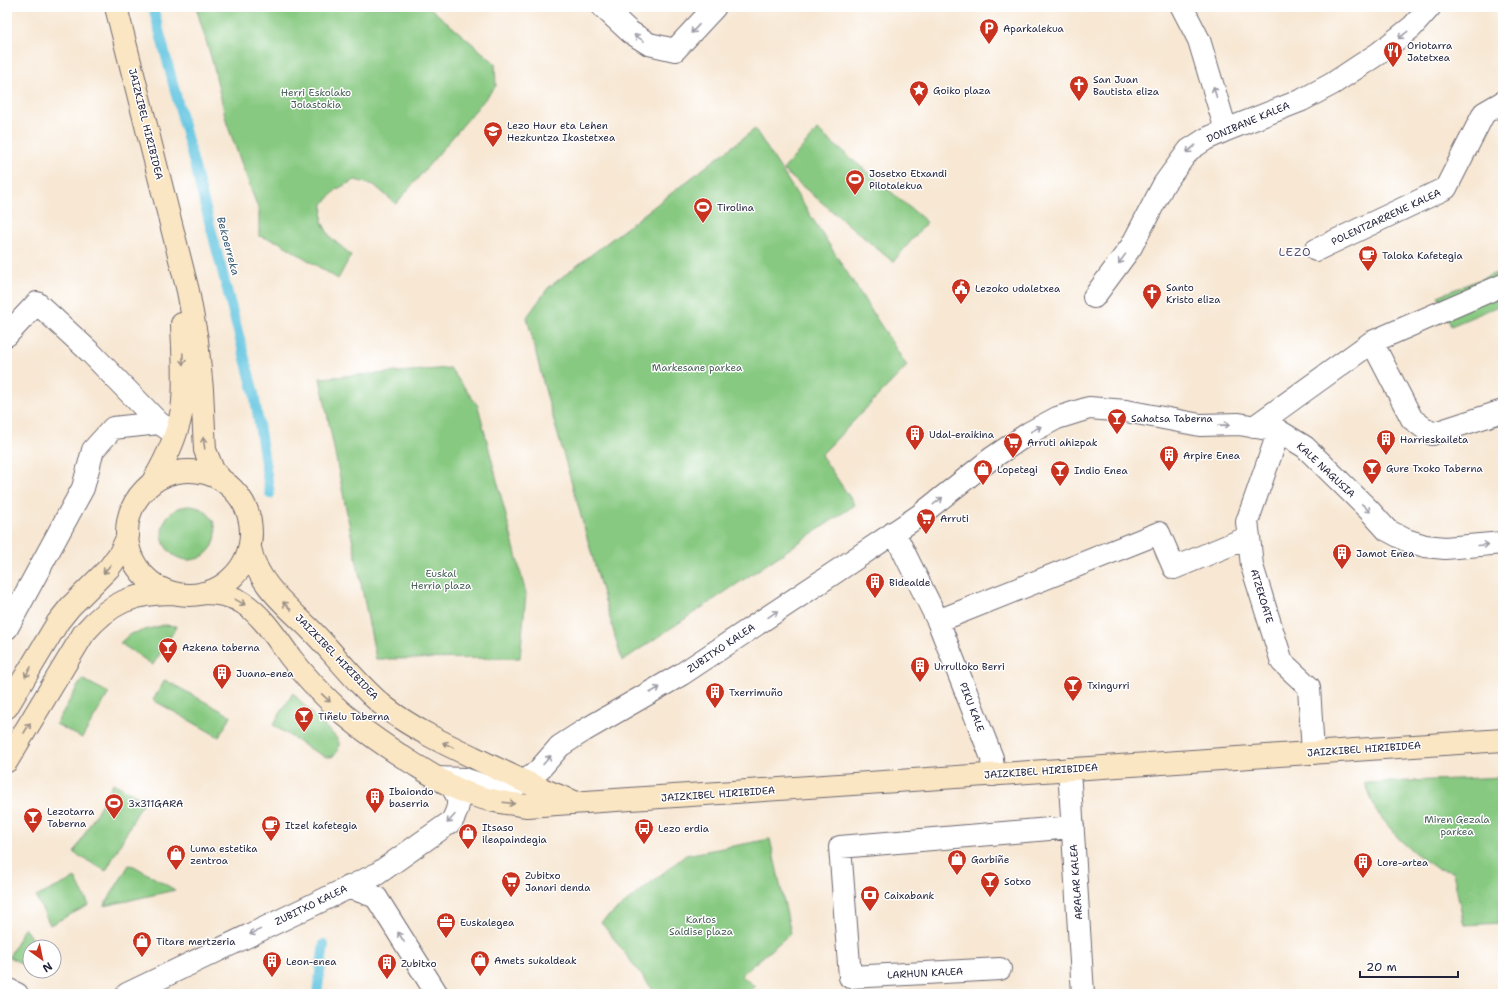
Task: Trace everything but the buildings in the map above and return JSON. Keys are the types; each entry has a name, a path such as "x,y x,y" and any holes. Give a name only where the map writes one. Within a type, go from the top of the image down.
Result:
{"street":[{"name":"JAIZKIBEL HIRIBIDEA","path":"116,7 188,291 197,340 202,389 205,450 213,470 220,478"},
{"path":"603,7 630,32 649,44 675,50 715,7"},
{"path":"1182,7 1199,40 1226,130"},
{"name":"DONIBANE KALEA","path":"1094,298 1131,247 1164,184 1189,150 1206,139 1296,102 1332,84 1384,49 1412,27 1430,7"},
{"name":"POLENTZARRENE KALEA","path":"1316,250 1446,188 1484,113 1503,102"},
{"name":"JAIZKIBEL HIRIBIDEA","path":"167,429 183,403 184,381 182,320 175,241"},
{"path":"1254,427 1372,342 1503,285"},
{"path":"7,335 37,303 91,353 167,429 165,461 152,483 141,494 133,506 128,521 128,536 130,552 137,566 147,578 160,587 175,593"},
{"path":"1372,342 1412,419 1432,434 1503,411"},
{"name":"KALE NAGUSIA","path":"1089,408 1126,411 1200,425 1239,424 1279,431 1305,447 1387,530 1406,540 1425,546 1446,548 1503,543"},
{"name":"ZUBITXO KALEA","path":"443,782 464,779 490,788 507,788 524,782 538,771 560,746 682,674 920,515 992,458 1029,433 1057,418 1089,408"},
{"path":"7,628 83,488 93,450 113,428 167,429"},
{"name":"ATZEKOATE","path":"1279,431 1247,522 1248,537 1252,566 1282,662 1309,687 1312,753"},
{"path":"7,761 84,633 96,619 113,606 132,597 153,593 202,593 215,589 233,576 246,558 250,548 250,521 243,501 233,488 220,478 203,472 185,471 168,474 152,483"},
{"name":"PIKU KALE","path":"894,532 938,621 992,758 993,775"},
{"path":"938,621 1159,532 1174,568 1248,537"},
{"path":"7,707 58,622 70,607 109,568 120,553 128,536"},
{"name":"JAIZKIBEL HIRIBIDEA","path":"250,548 256,568 268,587 319,638 357,682 392,712 441,741 524,782 579,803"},
{"name":"JAIZKIBEL HIRIBIDEA","path":"202,593 216,593 231,597 243,603 255,613 274,634 306,677 339,710 362,730 443,782 465,792 496,802 527,806 1503,740"},
{"name":"ARALAR KALEA","path":"1069,769 1083,994"},
{"name":"ZUBITXO KALEA","path":"128,994 377,874 452,821 457,812 459,802 456,793 443,782"},
{"name":"LARHUN KALEA","path":"1000,969 850,977 840,847 1073,826"},
{"path":"349,887 376,897 437,994"},
{"path":"7,989 17,994"}],"green space":[{"name":"Herri Eskolako Jolastokia","path":"196,7 429,7 495,63 496,86 396,204 374,185 355,180 337,189 323,204 322,222 330,237 351,255 338,279 279,242 259,236 259,211 227,124 213,64"},
{"name":"Markesane parkea","path":"755,129 907,366 821,455 855,505 622,661 543,382 527,317 548,288"},
{"name":"Josetxo Etxandi Pilotalekua","path":"817,130 927,222 893,262 783,170"},
{"path":"1499,272 1503,285 1503,304 1451,326 1438,296"},
{"name":"Euskal Herria plaza","path":"450,368 478,406 526,594 520,658 376,659 320,378"},
{"path":"184,506 194,506 204,510 212,518 216,528 216,538 212,548 204,556 194,560 184,560 174,556 166,548 162,538 162,528 166,518 174,510"},
{"path":"164,625 177,626 153,665 120,643 130,634"},
{"path":"82,679 109,693 82,738 56,724"},
{"path":"165,680 231,716 219,737 153,700"},
{"path":"293,693 336,737 339,747 335,755 326,757 310,749 273,725"},
{"name":"Miren Gezala parkea","path":"1503,777 1503,923 1464,925 1453,872 1436,868 1399,839 1376,811 1365,783"},
{"path":"113,783 144,800 106,871 74,853"},
{"name":"Karlos Saldise plaza","path":"770,839 791,933 741,975 755,987 746,994 656,994 601,922 686,855"},
{"path":"129,865 134,866 175,890 104,906"},
{"path":"75,878 89,905 50,925 36,897"},
{"path":"24,928 32,939 22,939 22,964 9,957"}],"waterway":[{"name":"Bekoerreka","path":"153,7 254,393 270,494"},
{"path":"317,994 324,944"}],"place":[{"name":"Aparkalekua","path":"989,45"},
{"name":"Oriotarra Jatetxea","path":"1393,68"},
{"name":"San Juan Bautista eliza","path":"1079,102"},
{"name":"Goiko plaza","path":"919,107"},
{"name":"Lezo Haur eta Lehen Hezkuntza Ikastetxea","path":"493,148"},
{"name":"Josetxo Etxandi Pilotalekua","path":"855,196"},
{"name":"Tirolina","path":"703,224"},
{"name":"Taloka Kafetegia","path":"1368,272"},
{"name":"Lezoko udaletxea","path":"961,305"},
{"name":"Santo Kristo eliza","path":"1152,310"},
{"name":"Sahatsa Taberna","path":"1117,435"},
{"name":"Udal-eraikina","path":"915,451"},
{"name":"Harrieskaileta","path":"1386,456"},
{"name":"Arruti ahizpak","path":"1013,459"},
{"name":"Arpire Enea","path":"1169,472"},
{"name":"Gure Txoko Taberna","path":"1372,485"},
{"name":"Lopetegi","path":"983,486"},
{"name":"Indio Enea","path":"1060,487"},
{"name":"Arruti","path":"926,535"},
{"name":"Jamot Enea","path":"1342,570"},
{"name":"Bidealde","path":"875,599"},
{"name":"Azkena taberna","path":"168,664"},
{"name":"Urrulloko Berri","path":"920,683"},
{"name":"Juana-enea","path":"222,690"},
{"name":"Txingurri","path":"1073,702"},
{"name":"Txerrimuño","path":"715,709"},
{"name":"Tiñelu Taberna","path":"304,733"},
{"name":"Ibaiondo baserria","path":"375,814"},
{"name":"3x311GARA","path":"114,820"},
{"name":"Lezotarra Taberna","path":"33,834"},
{"name":"Itzel kafetegia","path":"271,842"},
{"name":"Lezo erdia","path":"644,845"},
{"name":"Itsaso ileapaindegia","path":"468,850"},
{"name":"Luma estetika zentroa","path":"176,871"},
{"name":"Garbiñe","path":"957,876"},
{"name":"Lore-artea","path":"1363,879"},
{"name":"Zubitxo Janari denda","path":"511,898"},
{"name":"Sotxo","path":"990,898"},
{"name":"Caixabank","path":"870,912"},
{"name":"Euskalegea","path":"446,939"},
{"name":"Titare mertzeria","path":"142,958"},
{"name":"Amets sukaldeak","path":"480,977"},
{"name":"Leon-enea","path":"272,978"},
{"name":"Zubitxo","path":"387,980"}],"district":[{"name":"LEZO","path":"1295,252"}]}
